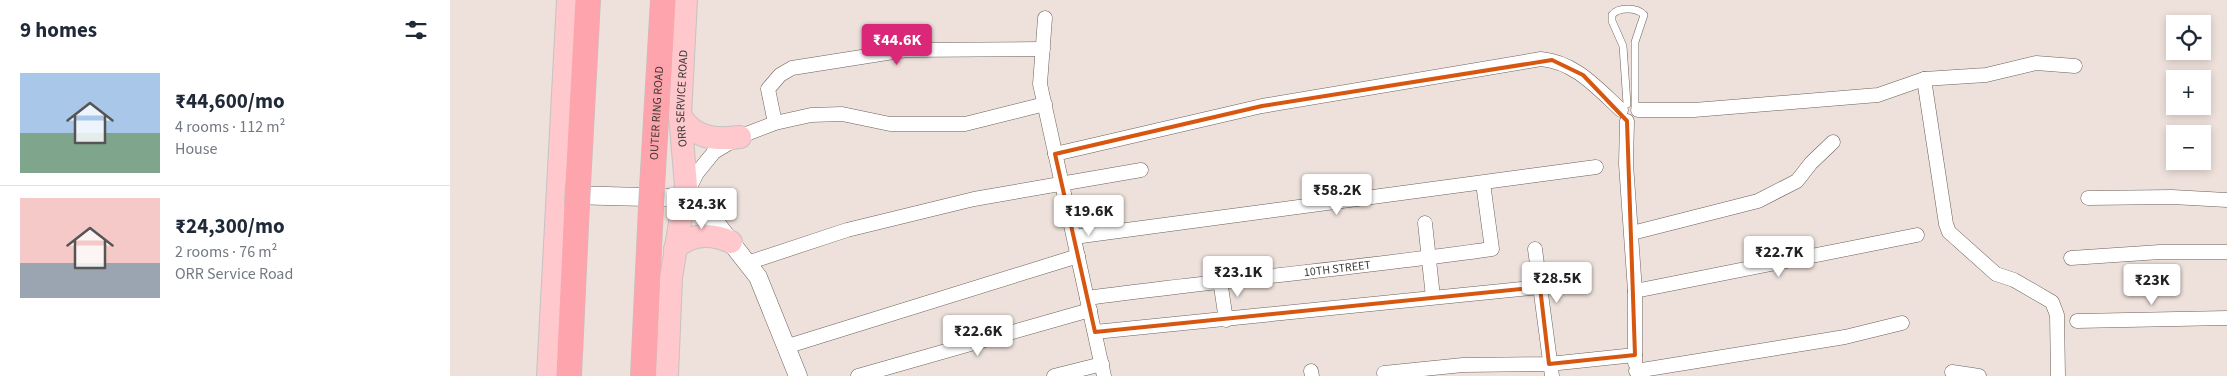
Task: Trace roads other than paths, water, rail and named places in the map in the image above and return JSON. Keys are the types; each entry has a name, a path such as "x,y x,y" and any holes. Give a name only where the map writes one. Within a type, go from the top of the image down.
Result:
{"highway":[{"path":"569,376 571,195 588,0"},
{"name":"OUTER RING ROAD","path":"643,376 663,0"}],"main road":[{"path":"548,376 571,195 568,0"},
{"name":"ORR SERVICE ROAD","path":"667,376 671,278 686,186 680,115 686,0"},
{"path":"680,115 688,127 701,136 717,138 740,137"},
{"path":"675,249 682,242 695,236 710,235 731,242"}],"street":[{"path":"1045,18 1040,84 1103,370 1054,376"},
{"path":"775,123 768,89 780,75 792,68 906,50 1043,50"},
{"path":"1055,154 1262,106 1541,59 1562,63 1583,75 1630,110 1694,110 1878,95 1924,79 1986,74 2036,64 2075,66"},
{"path":"1924,79 1946,224 1949,232 1996,274 2030,288 2052,302 2057,315 2058,376"},
{"path":"684,198 696,173 706,160 726,144 775,123 811,115 842,114 890,124 965,124 1045,104"},
{"path":"1630,110 1626,164 1635,291 1636,373 1845,338 1902,323"},
{"path":"1632,233 1758,202 1797,181 1811,163 1833,142"},
{"path":"1074,237 1596,168"},
{"path":"748,263 847,230 974,200 1141,170"},
{"name":"10TH STREET","path":"858,376 1089,304 1220,280 1430,258 1492,249 1483,182"},
{"path":"571,195 684,198 696,200 758,277 798,376"},
{"path":"2088,198 2172,197 2227,200"},
{"path":"1425,223 1433,297"},
{"path":"1635,291 1917,235"},
{"path":"1535,249 1550,370"},
{"path":"2071,258 2160,252 2227,252"},
{"path":"786,347 1078,256"},
{"path":"1220,280 1226,320"},
{"path":"1095,332 1540,287"},
{"path":"2077,321 2227,318"},
{"path":"1385,376 1384,373 1463,365 1550,370 1635,355"},
{"path":"1952,372 1979,376"}],"lane":[{"path":"1620,9 1638,10 1644,15 1643,23 1635,42 1630,110 1623,46 1612,21 1612,15 1620,9"}]}
